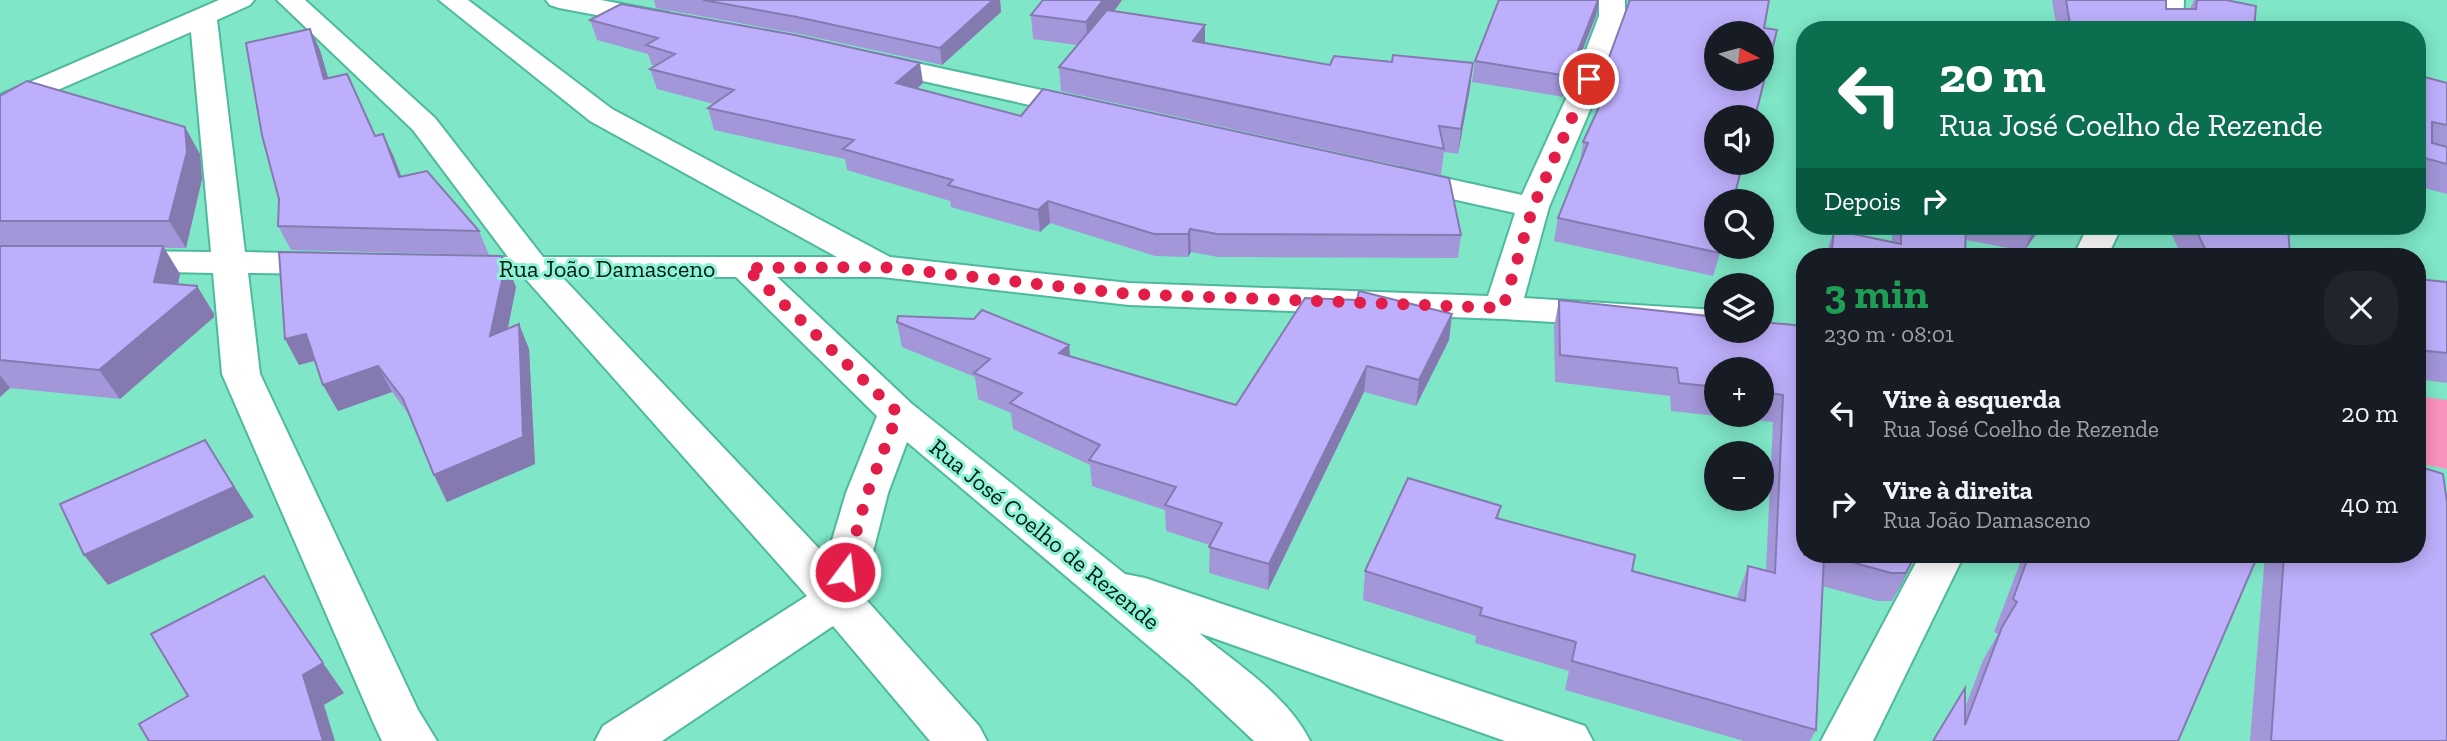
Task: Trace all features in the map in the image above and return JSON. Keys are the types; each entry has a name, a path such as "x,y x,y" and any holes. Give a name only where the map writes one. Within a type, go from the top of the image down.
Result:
{"street":[{"path":"0,106 241,0"},
{"path":"290,0 424,124 535,269 838,599 961,741"},
{"path":"452,0 601,115 883,267"},
{"path":"559,0 693,25"},
{"path":"1503,308 1533,207 1589,79 1612,16 1612,0"},
{"path":"2170,21 2171,0"},
{"path":"203,15 241,374 399,724 411,741"},
{"path":"841,54 1112,114"},
{"path":"1370,171 1533,207"},
{"path":"94,261 368,265"},
{"name":"Rua João Damasceno","path":"424,267 883,267 1129,294 1503,308 1704,320"},
{"name":"Rua José Coelho de Rezende","path":"746,268 898,413 1107,583 1264,717 1284,741"},
{"path":"621,741 838,599 867,494 898,413"},
{"path":"1847,741 1938,563"},
{"path":"1107,583 1567,741"}],"shaded area":[{"path":"2426,397 2447,400 2447,469 2426,465"}],"building":[{"path":"703,0 993,0 940,48"},
{"path":"1043,0 1103,0 1086,22 1031,15"},
{"path":"1499,0 1598,0 1568,76 1475,61"},
{"path":"1630,0 1769,0 1765,21 1704,21 1704,91 1762,91 1758,105 1704,105 1704,175 1740,175 1736,189 1704,189 1704,250 1558,218 1588,143 1583,142 1610,83 1600,82"},
{"path":"2066,0 2166,0 2166,9 2196,9 2197,0 2226,0 2256,6 2255,21 2070,21"},
{"path":"621,4 795,35 920,63 896,83 1021,116 1043,89 1449,178 1461,235 1217,234 1190,229 1188,234 1154,234 1048,201 1038,210 948,185 953,180 843,149 854,140 708,108 734,90 650,69 675,54 646,45 658,38 590,20"},
{"path":"1107,10 1205,25 1193,41 1330,65 1334,56 1392,62 1393,55 1473,63 1461,129 1439,126 1444,149 1059,67"},
{"path":"310,29 324,79 347,74 375,136 383,134 399,177 427,171 479,231 278,226 279,199 262,135 246,43"},
{"path":"2426,77 2447,83 2447,125 2432,122 2432,143 2447,147 2447,164 2426,158"},
{"path":"27,81 185,127 187,152 169,221 0,221 0,96"},
{"path":"1833,235 1858,235 1901,244 1901,235 1966,235 1965,248 1832,248"},
{"path":"2198,235 2289,235 2289,248 2205,248"},
{"path":"0,246 163,246 154,282 197,288 99,370 0,360"},
{"path":"279,252 501,256 506,262 490,336 519,324 523,437 434,475 403,399 378,366 323,385 306,334 285,339"},
{"path":"2426,280 2447,282 2447,353 2426,351"},
{"path":"1359,291 1452,314 1419,380 1367,366 1269,564 1209,547 1222,523 1165,505 1176,487 1089,460 1100,445 1010,403 1022,393 974,373 990,359 897,322 898,316 974,319 982,310 1069,345 1059,353 1236,405 1305,298 1357,300"},
{"path":"1559,300 1704,316 1704,343 1774,343 1774,323 1796,325 1796,563 1824,563 1816,730 1572,661 1576,642 1480,615 1482,608 1365,571 1408,478 1501,506 1496,518 1635,555 1632,571 1745,601 1748,566 1775,573 1783,395 1774,394 1774,357 1704,357 1704,386 1679,383 1677,368 1560,355"},
{"path":"205,440 234,487 84,555 60,504"},
{"path":"2426,469 2443,474 2447,502 2447,741 2271,741 2283,563 2426,563"},
{"path":"1855,563 1911,563 1906,573 1891,573"},
{"path":"2026,563 2255,563 2178,741 1933,741 1965,688 1965,725 2002,627 2017,602 2013,599"},
{"path":"264,576 323,663 303,675 323,741 149,741 139,724 188,696 151,634"}],"route":[{"path":"845,572 867,494 898,413 746,268 883,267 1129,294 1503,308 1533,207 1589,79"}]}
